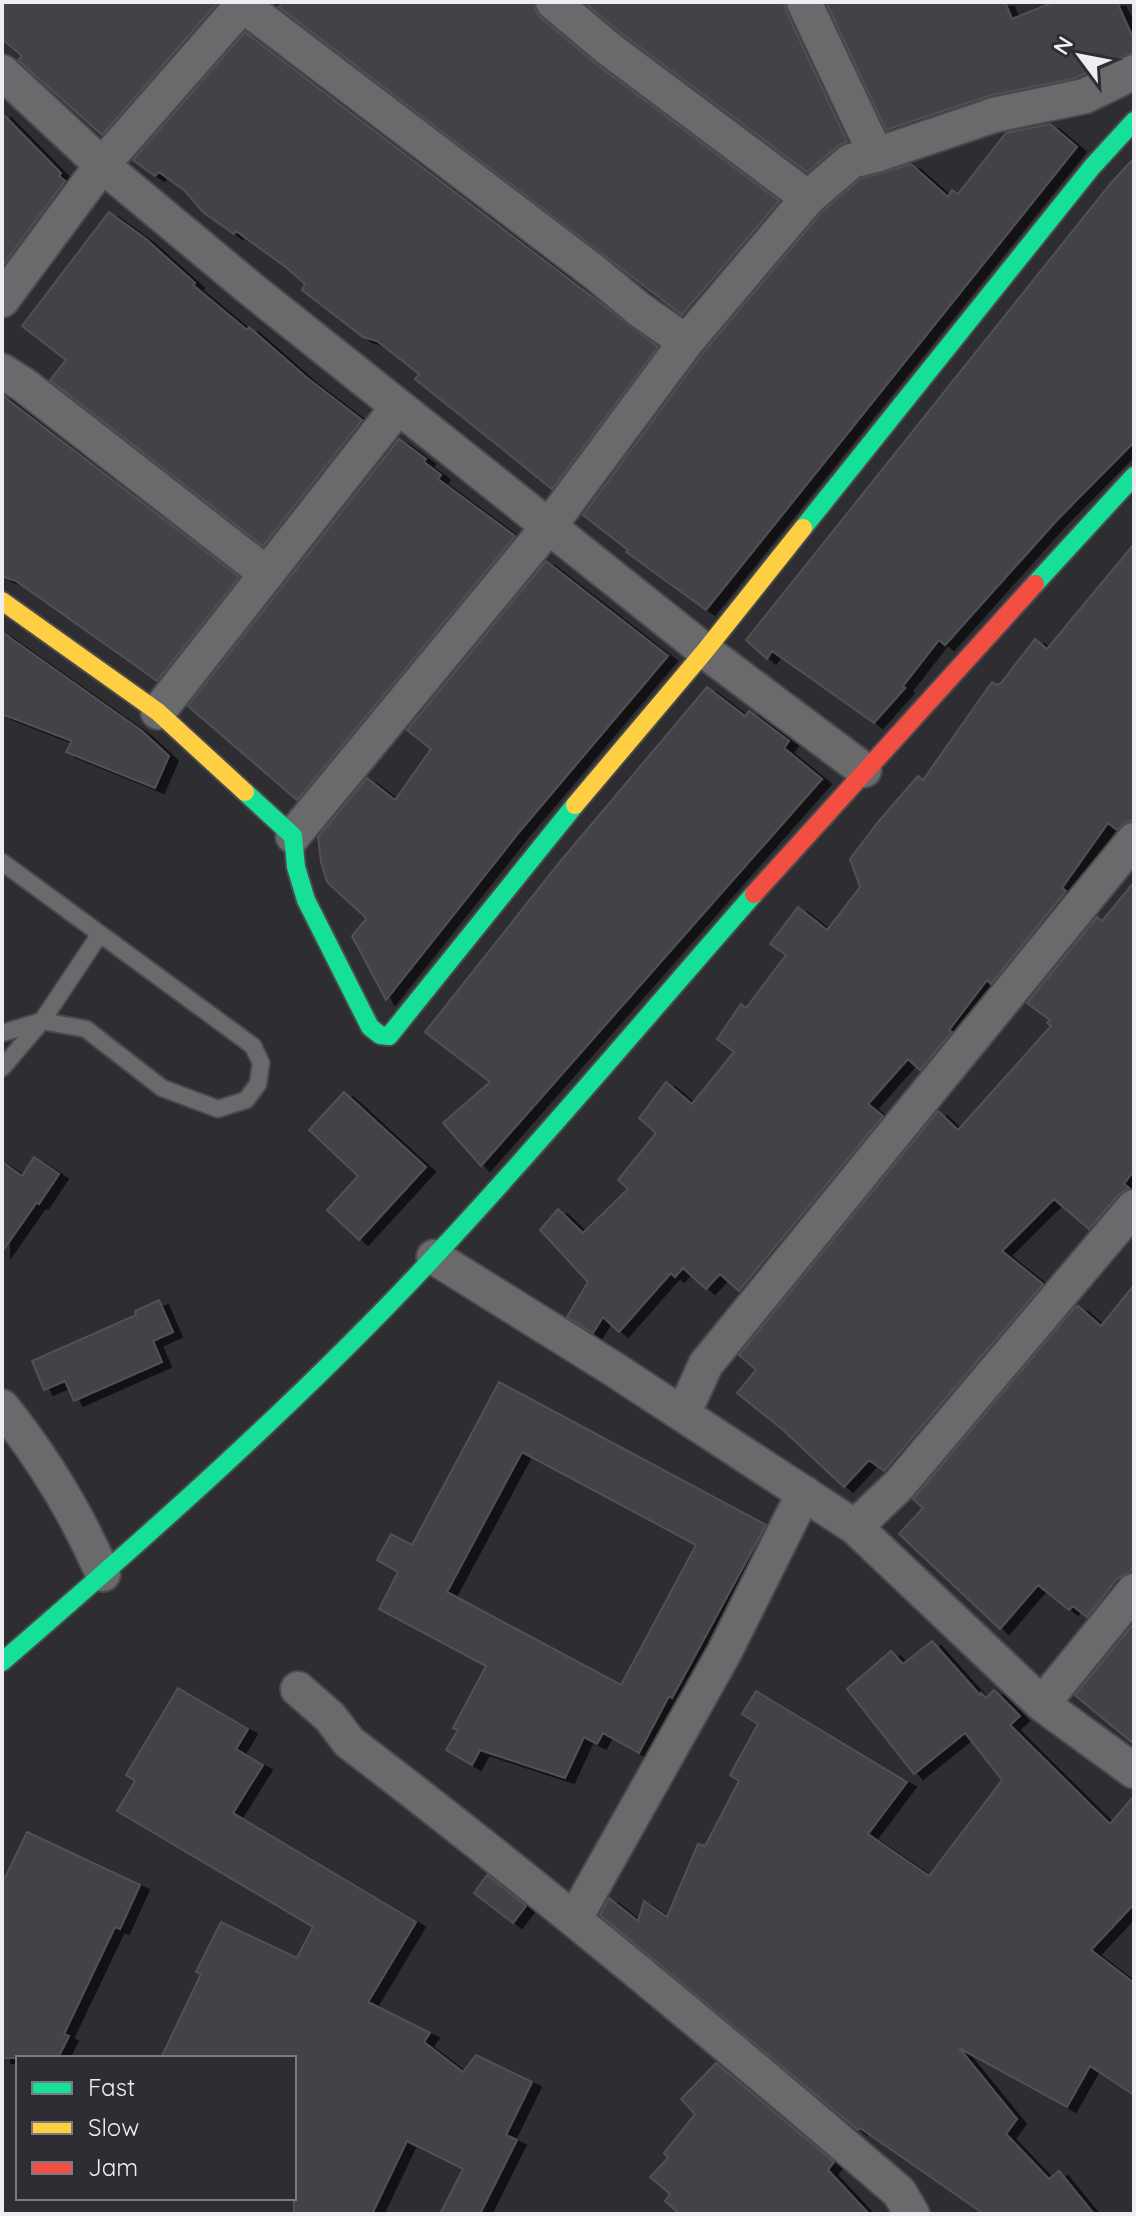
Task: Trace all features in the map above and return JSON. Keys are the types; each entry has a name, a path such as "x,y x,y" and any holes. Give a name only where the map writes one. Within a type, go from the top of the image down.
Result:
{"street":[{"path":"553,2 609,49 808,198"},
{"path":"804,2 876,155"},
{"path":"2,300 102,165 242,3 640,310 686,342"},
{"path":"2,72 102,165 398,407 705,651 864,770"},
{"path":"293,836 550,525 686,342 808,198 851,161 994,115 1085,96 1134,72"},
{"path":"2,601 158,712 293,836 296,867 306,900 370,1027 380,1035 389,1036 540,847 705,651 1084,177 1134,121"},
{"path":"2,371 35,393 267,574"},
{"path":"158,712 398,407"},
{"path":"2,1662 103,1574 304,1389 434,1257 864,770 1134,476"},
{"path":"683,1414 706,1364 1134,840"},
{"path":"855,1527 899,1485 1134,1207"},
{"path":"434,1257 855,1527 1042,1704 1134,1771"},
{"path":"2,1407 32,1445 87,1537 103,1574"},
{"path":"575,1918 724,1653 804,1493"},
{"path":"1042,1704 1134,1591"},
{"path":"298,1689 330,1717 349,1742 575,1918 899,2192 912,2214"}],"lane":[{"path":"2,862 253,1046 261,1063 258,1084 246,1100 218,1109 162,1088 86,1029 42,1021 2,1033"},
{"path":"2,1068 42,1021 100,934"}],"building":[{"path":"2,2 218,2 102,135 18,60 22,56 2,39"},
{"path":"283,2 534,2 540,17 596,64 779,201 682,315 279,7"},
{"path":"584,2 784,2 847,141 807,172"},
{"path":"826,2 1005,2 1012,19 1054,2 1117,2 1134,40 1134,52 1075,78 988,96 886,130"},
{"path":"245,32 658,347 552,489 415,379 419,374 377,341 363,337 302,290 305,284 287,268 236,231 234,234 203,212 185,191 159,172 155,176 133,160"},
{"path":"2,113 61,173 59,176 65,181 2,266"},
{"path":"1050,124 1077,147 706,610 626,552 628,550 583,515 702,354 822,212 860,179 911,164 948,197 952,190 958,194 1006,133"},
{"path":"1134,158 1134,442 1057,520 945,645 939,640 903,686 905,688 874,723 772,651 767,659 746,640"},
{"path":"109,212 146,239 195,283 193,285 247,330 249,327 362,420 263,546 50,380 66,360 22,326"},
{"path":"2,395 239,577 157,681 16,581 2,576"},
{"path":"399,439 426,459 424,462 441,475 438,479 515,536 297,800 188,706"},
{"path":"1134,544 1134,820 1117,830 1108,823 1062,888 1066,891 991,984 987,980 949,1030 952,1032 920,1070 908,1059 868,1104 883,1116 739,1291 720,1274 706,1289 683,1268 675,1277 671,1273 619,1332 603,1317 593,1333 567,1317 588,1282 540,1230 558,1209 583,1233 628,1189 618,1180 656,1133 639,1118 666,1082 692,1104 734,1052 717,1039 741,1004 746,1008 786,955 770,944 798,907 827,930 860,887 850,859 879,821 918,776 923,780 992,682 997,685 1001,683 1035,639 1047,649"},
{"path":"546,561 668,656 520,831 386,1000 352,936 366,919 327,882 318,837 367,778 395,800 431,749 407,730"},
{"path":"2,632 142,731 169,756 155,788 66,752 72,741 2,714"},
{"path":"707,687 745,716 749,711 789,741 784,748 822,779 481,1166 443,1123 490,1082 425,1032 559,863"},
{"path":"1134,882 1134,1170 1124,1184 1129,1188 1119,1194 1089,1229 1054,1199 1002,1251 1043,1284 884,1471 869,1460 844,1487 782,1429 737,1393 756,1370 739,1355 938,1111 958,1130 1051,1026 1047,1023 1050,1020 1027,1003 1097,917 1102,921"},
{"path":"344,1092 426,1167 359,1240 327,1210 358,1176 309,1130"},
{"path":"34,1157 59,1174 2,1252 2,1162 22,1176"},
{"path":"1134,1285 1134,1565 1130,1572 1118,1578 1087,1617 1073,1606 1069,1610 1038,1585 1000,1629 899,1534 923,1508 913,1499 1074,1308 1078,1306 1101,1326"},
{"path":"159,1300 173,1332 153,1341 162,1362 74,1401 65,1381 44,1390 32,1361 136,1315 135,1311"},
{"path":"499,1382 766,1525 639,1753 603,1733 597,1744 584,1737 565,1778 480,1750 472,1765 446,1750 458,1730 453,1728 486,1666 379,1609 398,1572 377,1560 391,1534 412,1545","holes":["522,1452 696,1545 621,1685 447,1592"]},
{"path":"1134,1623 1134,1744 1075,1695"},
{"path":"932,1641 980,1695 986,1698 994,1690 1020,1716 1010,1725 1110,1824 1134,1796 1134,1904 1091,1950 1134,1983 1134,2095 1090,2066 1067,2107 959,2048 1017,2119 1006,2134 1049,2179 1059,2171 1094,2214 984,2214 860,2128 858,2130 600,1915 609,1898 638,1921 644,1901 667,1917 698,1844 705,1846 739,1781 730,1775 758,1724 742,1714 756,1691 907,1782 868,1834 929,1876 1002,1780 965,1733 914,1774 847,1689 891,1651 903,1664"},
{"path":"178,1688 248,1729 236,1749 263,1765 233,1813 416,1922 368,2002 430,2033 424,2042 463,2072 476,2055 532,2082 506,2135 517,2140 480,2214 440,2214 463,2169 407,2141 372,2214 294,2214 296,2056 162,2056 201,1974 196,1972 221,1922 297,1958 313,1927 117,1811 135,1781 126,1775"},
{"path":"27,1832 140,1885 120,1929 115,1927 64,2034 69,2036 59,2056 2,2058 2,1884"},
{"path":"487,1875 526,1906 513,1923 474,1893"},
{"path":"716,2063 834,2162 828,2170 869,2214 680,2214 665,2201 670,2194 650,2177 668,2158 664,2153 695,2114 681,2099"}],"traffic: fast":[{"path":"803,528 1092,167 1134,121"},
{"path":"1035,584 1134,476"},
{"path":"245,792 293,836 296,867 306,900 370,1027 380,1035 389,1036 575,805"},
{"path":"2,1662 224,1465 383,1310 516,1168 754,894"}],"traffic: slow":[{"path":"575,805 705,651 803,528"},
{"path":"2,601 158,712 245,792"}],"traffic: jam":[{"path":"754,894 1035,584"}]}
